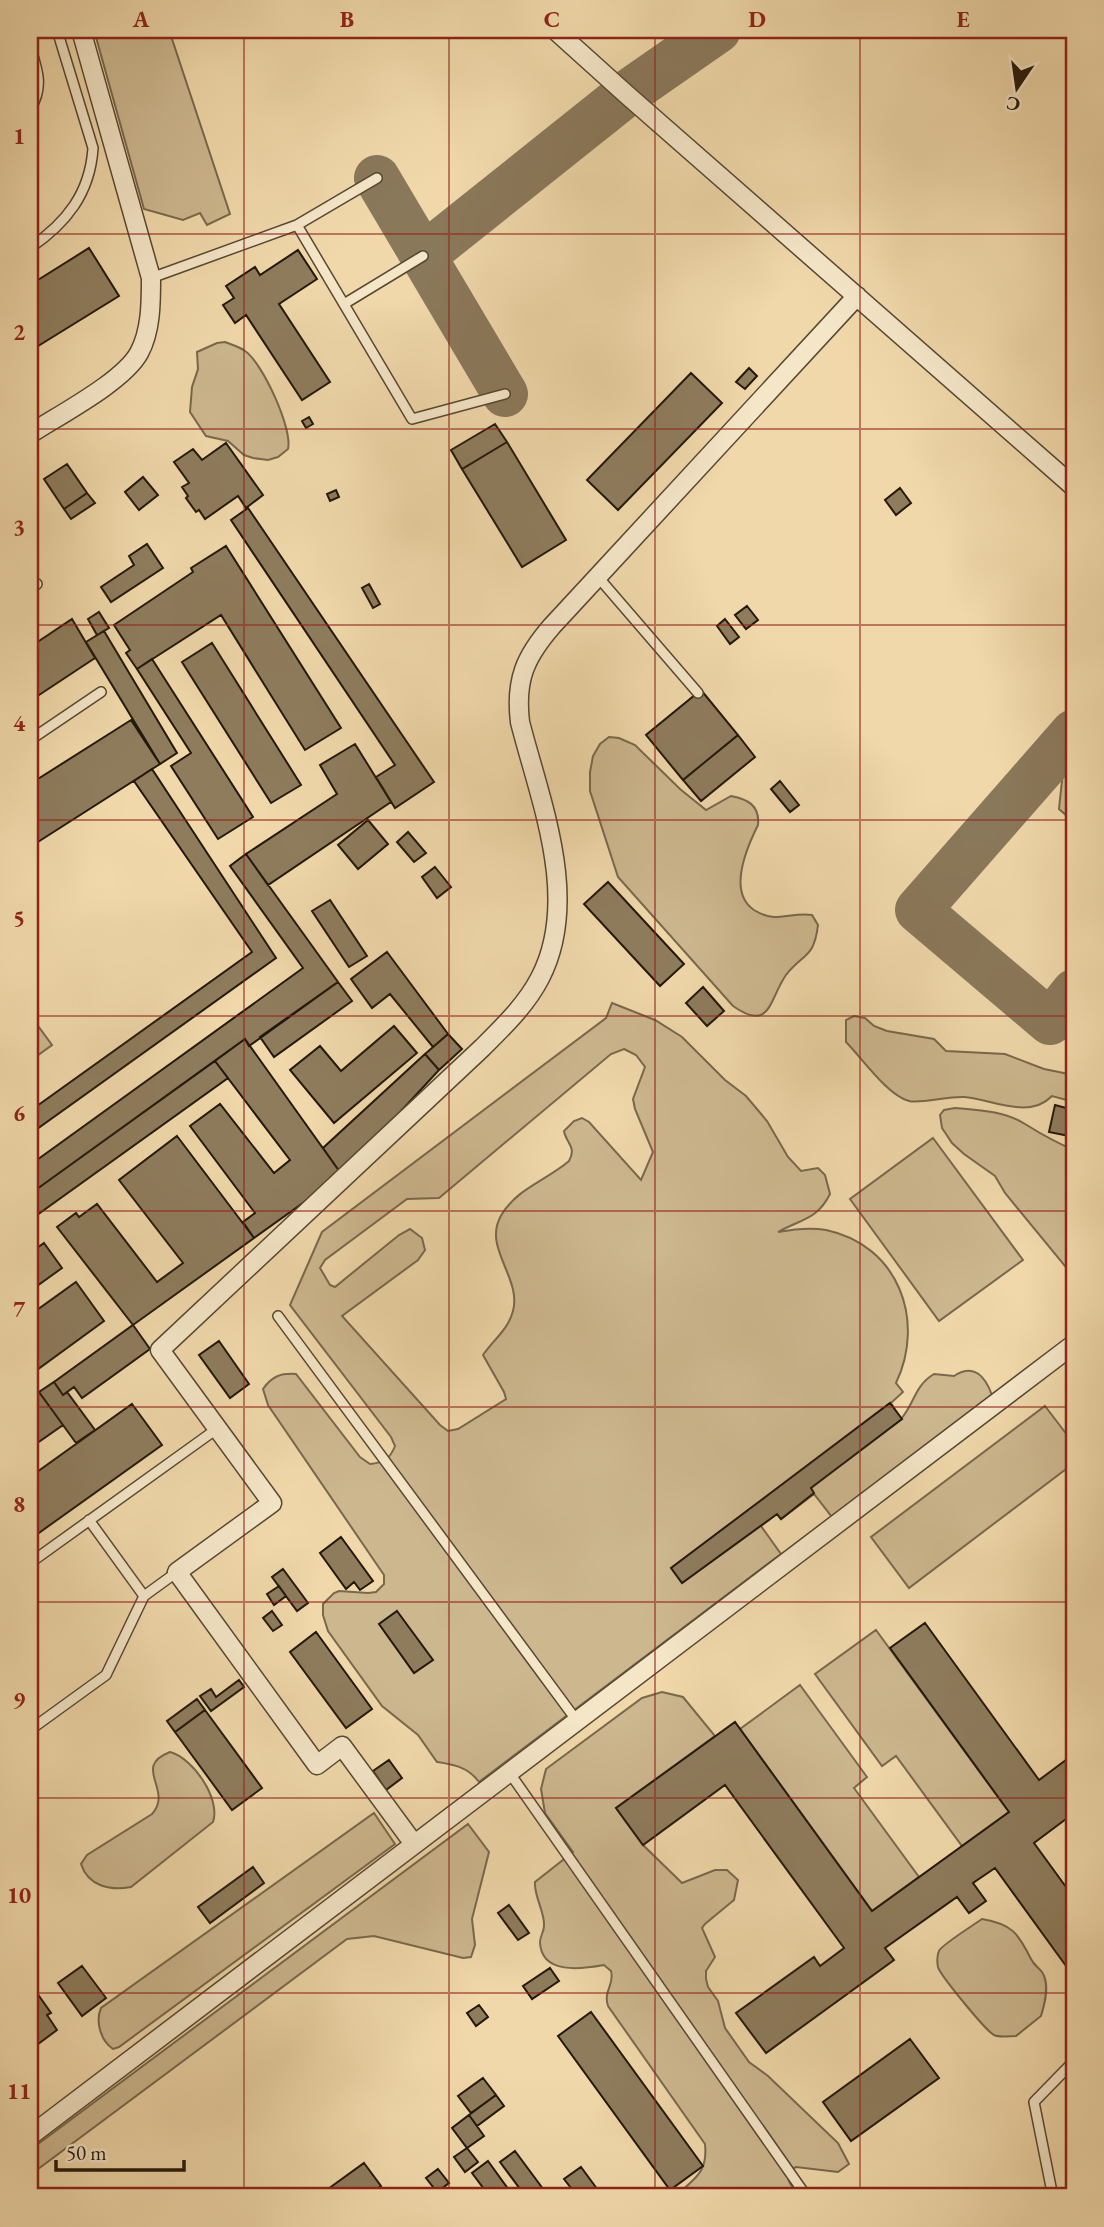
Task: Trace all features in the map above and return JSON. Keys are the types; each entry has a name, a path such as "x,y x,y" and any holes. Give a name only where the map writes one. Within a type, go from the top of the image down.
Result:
{"street":[{"path":"30,434 104,386 133,362 141,348 149,319 151,278 81,30"},
{"path":"555,30 1074,487"},
{"path":"414,1844 342,1746 317,1765 177,1572 272,1503 160,1350 482,1048 522,1006 540,978 553,942 558,889 551,842 520,722 518,692 524,668 534,646 857,296"},
{"path":"30,2136 1074,1344"}],"lane":[{"path":"30,248 55,231 68,215 79,197 92,163 93,148 57,30"},
{"path":"30,46 40,87 30,110"},
{"path":"151,278 297,225 377,178"},
{"path":"297,225 412,419 505,394"},
{"path":"344,304 423,256"},
{"path":"598,577 698,693"},
{"path":"30,740 101,692"},
{"path":"278,1316 577,1721"},
{"path":"30,1563 218,1428"},
{"path":"89,1520 144,1596"},
{"path":"30,1730 106,1675 144,1596 177,1572"},
{"path":"509,1772 807,2197"},
{"path":"1053,2197 1034,2102 1074,2061"}],"shaded area":[{"path":"94,30 169,30 230,214 207,225 200,213 183,220 144,209"},
{"path":"225,342 243,350 252,358 275,397 288,439 288,449 278,457 268,460 253,458 244,455 228,441 206,436 190,412 192,387 198,369 197,352"},
{"path":"609,737 635,745 706,810 731,796 747,801 755,808 758,825 745,857 740,881 746,902 754,910 769,916 812,915 818,925 811,950 786,975 772,1002 762,1014 755,1016 733,1006 618,877 590,791 593,756 600,744"},
{"path":"1074,743 1074,822 1059,809 1065,752"},
{"path":"612,1003 655,1020 682,1037 725,1080 746,1096 767,1121 788,1157 801,1171 818,1168 825,1175 830,1194 825,1203 808,1218 778,1232 814,1229 851,1238 872,1251 888,1268 899,1288 906,1311 908,1335 905,1359 896,1383 903,1392 891,1403 901,1419 918,1389 934,1374 954,1376 973,1371 986,1382 992,1395 832,1517 814,1494 781,1519 777,1514 761,1526 781,1554 479,1782 466,1770 437,1762 418,1735 382,1706 328,1631 323,1604 334,1593 376,1592 384,1584 384,1575 268,1405 263,1389 277,1376 296,1374 360,1457 370,1464 382,1461 391,1454 395,1446 391,1437 290,1305 322,1232 606,1018","holes":["624,1049 636,1055 645,1067 633,1099 653,1152 641,1180 589,1122 582,1118 574,1121 564,1131 572,1152 569,1161 516,1197 502,1214 497,1226 496,1238 512,1286 513,1311 504,1329 483,1355 506,1399 458,1429 448,1431 342,1316 418,1260 425,1250 422,1238 410,1229 399,1235 335,1287 330,1285 320,1268 325,1260 407,1199 439,1198 611,1054"]},
{"path":"30,1015 52,1045 30,1061"},
{"path":"854,1016 865,1018 874,1026 887,1031 934,1039 946,1051 1005,1054 1044,1069 1074,1075 1074,1102 1052,1096 1032,1107 1010,1106 964,1097 909,1101 892,1092 846,1042 846,1020"},
{"path":"955,1108 1009,1116 1074,1150 1074,1277 1005,1193 995,1176 952,1143 942,1128 940,1115 944,1110"},
{"path":"933,1138 1023,1260 939,1321 850,1199"},
{"path":"1045,1406 1074,1444 1074,1463 909,1588 871,1537"},
{"path":"876,1630 1009,1812 962,1846 896,1756 882,1766 815,1674"},
{"path":"800,1685 867,1777 854,1788 919,1877 872,1911 740,1729"},
{"path":"662,1692 683,1697 715,1736 616,1808 643,1845 682,1883 715,1870 727,1870 738,1880 734,1900 702,1928 715,1957 706,1971 708,1987 718,2001 725,2028 749,2062 768,2076 838,2143 849,2164 838,2172 796,2167 791,2170 788,2173 789,2181 800,2197 675,2197 702,2169 705,2144 608,2006 611,1971 604,1965 574,1968 555,1965 542,1953 540,1942 544,1921 535,1882 573,1852 545,1813 541,1789 546,1769 642,1698"},
{"path":"170,1752 188,1762 203,1781 213,1802 213,1822 131,1887 115,1888 94,1882 81,1864 87,1855 152,1814 159,1796 153,1772 154,1765 159,1758"},
{"path":"374,1813 395,1844 119,2047 113,2049 109,2046 99,2025 101,2008"},
{"path":"468,1824 489,1852 472,1919 475,1945 471,1957 463,1958 374,1936 347,1939 30,2175 30,2150"},
{"path":"982,1919 1013,1931 1046,1982 1041,2016 1016,2036 999,2036 989,2031 954,1991 938,1967 941,1948"}],"building":[{"path":"89,248 119,296 30,351 30,285"},
{"path":"298,250 317,279 279,304 330,382 302,400 246,315 235,323 223,305 234,298 226,286 255,267 260,275"},
{"path":"749,368 757,376 745,389 736,382"},
{"path":"691,373 722,403 618,510 587,480"},
{"path":"309,417 313,424 306,428 302,421"},
{"path":"495,424 507,442 462,469 451,450"},
{"path":"507,442 566,540 522,567 462,469"},
{"path":"226,443 263,495 246,508 238,496 205,519 186,498 188,496 182,487 189,483 174,462 193,449 202,460"},
{"path":"67,464 87,493 64,509 44,479"},
{"path":"143,477 158,495 139,510 125,492"},
{"path":"900,488 911,503 896,515 885,500"},
{"path":"336,490 339,497 330,501 327,494"},
{"path":"87,493 95,503 71,519 64,509"},
{"path":"248,508 434,782 395,808 376,777 395,765 231,520"},
{"path":"147,544 163,568 111,602 101,587 134,565 129,556"},
{"path":"226,546 341,728 305,750 221,615 137,669 126,653 130,650 114,625 193,572 191,568"},
{"path":"369,584 380,604 373,608 362,588"},
{"path":"747,606 758,620 746,629 735,615"},
{"path":"99,612 109,628 97,635 88,619"},
{"path":"72,619 95,658 30,701 30,647"},
{"path":"725,619 739,637 730,644 717,626"},
{"path":"104,631 177,753 160,764 86,642"},
{"path":"212,643 301,785 271,803 182,662"},
{"path":"152,659 253,817 218,839 171,766 191,753 137,669"},
{"path":"701,690 738,735 683,780 646,735"},
{"path":"131,720 160,764 30,847 30,784"},
{"path":"738,735 755,757 701,801 683,780"},
{"path":"355,744 391,802 268,885 246,854 337,794 320,765"},
{"path":"152,769 276,958 30,1134 30,1111 252,952 134,781"},
{"path":"780,781 799,805 790,812 771,789"},
{"path":"368,820 388,844 358,869 338,845"},
{"path":"408,832 426,853 414,862 397,842"},
{"path":"246,854 338,982 249,1046 245,1039 30,1194 30,1165 303,968 230,866"},
{"path":"435,867 451,887 437,898 422,877"},
{"path":"608,882 684,964 660,986 584,904"},
{"path":"330,900 367,956 349,967 312,911"},
{"path":"387,952 448,1034 433,1047 390,994 372,1008 351,979"},
{"path":"338,982 352,1001 274,1057 260,1037"},
{"path":"703,987 724,1011 707,1026 686,1003"},
{"path":"394,1026 417,1053 334,1123 290,1070 320,1046 341,1071"},
{"path":"448,1034 462,1049 439,1070 425,1054"},
{"path":"245,1039 342,1175 254,1238 243,1222 255,1213 190,1126 220,1104 274,1173 290,1160 215,1061"},
{"path":"425,1054 439,1070 342,1175 323,1148"},
{"path":"215,1061 228,1078 30,1220 30,1194"},
{"path":"1055,1105 1074,1110 1074,1137 1049,1132"},
{"path":"177,1136 254,1238 133,1325 57,1227 76,1213 79,1217 97,1204 157,1282 183,1263 119,1180"},
{"path":"44,1243 62,1268 30,1291 30,1253"},
{"path":"76,1282 104,1321 30,1375 30,1315"},
{"path":"133,1325 150,1349 82,1398 74,1387 63,1395 54,1382"},
{"path":"219,1341 249,1384 230,1398 199,1355"},
{"path":"54,1382 63,1395 67,1392 95,1430 76,1443 39,1392"},
{"path":"39,1392 63,1425 30,1448 30,1399"},
{"path":"890,1403 902,1419 811,1488 814,1493 781,1519 777,1514 682,1583 671,1568"},
{"path":"132,1404 162,1445 36,1535 30,1526 30,1477"},
{"path":"341,1537 373,1581 360,1590 354,1582 346,1589 320,1553"},
{"path":"283,1569 308,1603 297,1611 272,1577"},
{"path":"279,1586 286,1596 274,1605 267,1594"},
{"path":"272,1611 282,1625 273,1631 263,1618"},
{"path":"397,1611 433,1660 414,1673 379,1624"},
{"path":"925,1623 1039,1780 1074,1754 1074,1813 1034,1843 1074,1898 1074,1977 995,1868 973,1883 986,1901 969,1913 957,1897 885,1948 894,1960 766,2053 736,2013 814,1957 820,1966 844,1948 725,1785 643,1845 616,1808 735,1722 872,1911 1009,1812 890,1648"},
{"path":"316,1632 372,1709 346,1728 290,1652"},
{"path":"239,1680 244,1687 211,1711 200,1696 211,1689 216,1697"},
{"path":"197,1699 205,1710 175,1732 167,1721"},
{"path":"205,1710 262,1788 232,1810 175,1732"},
{"path":"389,1760 402,1778 386,1790 373,1771"},
{"path":"253,1867 264,1883 210,1923 198,1907"},
{"path":"509,1905 529,1933 518,1940 498,1913"},
{"path":"82,1966 106,1998 82,2016 58,1983"},
{"path":"550,1968 559,1981 532,1999 523,1986"},
{"path":"32,1986 51,2013 47,2015 57,2030 30,2050 30,1987"},
{"path":"479,2005 488,2017 476,2026 467,2013"},
{"path":"591,2012 703,2166 670,2190 558,2036"},
{"path":"910,2039 939,2078 851,2141 823,2102"},
{"path":"483,2078 496,2095 471,2113 458,2096"},
{"path":"496,2095 504,2106 477,2126 469,2115"},
{"path":"469,2115 484,2136 467,2148 452,2128"},
{"path":"467,2148 478,2162 465,2172 454,2157"},
{"path":"515,2151 549,2197 526,2197 500,2162"},
{"path":"488,2161 514,2197 490,2197 472,2173"},
{"path":"364,2163 381,2186 365,2197 317,2197"},
{"path":"581,2167 603,2197 578,2197 564,2179"},
{"path":"438,2169 449,2183 437,2192 426,2178"}],"taxiway":[{"path":"423,256 626,94 718,30"},
{"path":"377,178 505,394"},
{"path":"1074,732 918,910 1050,1022 1074,992"}]}
